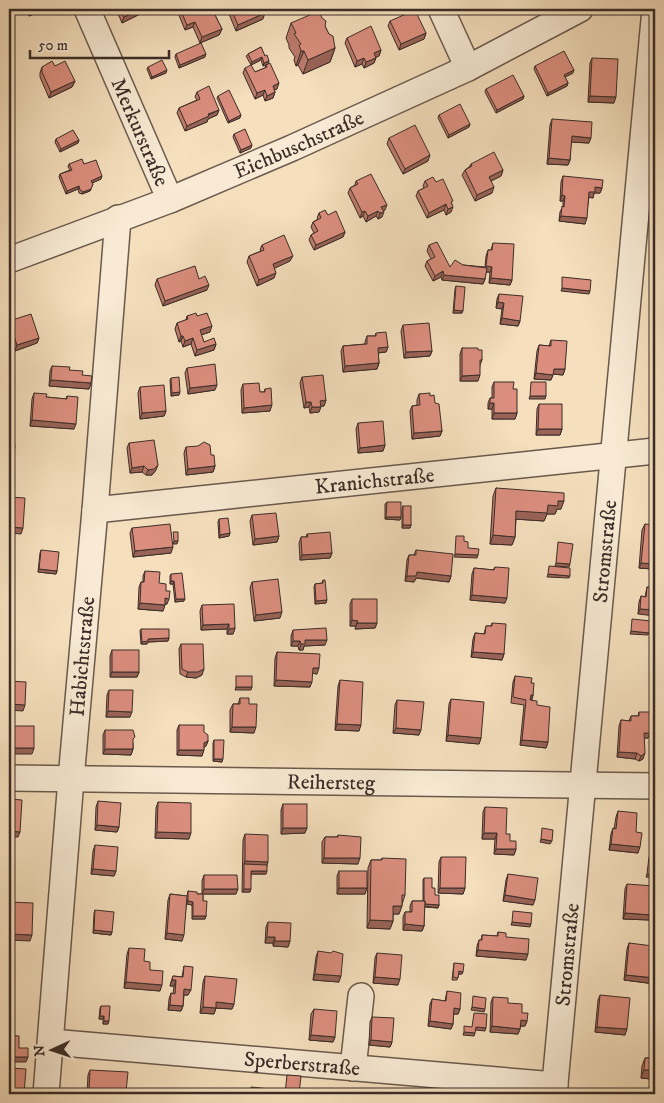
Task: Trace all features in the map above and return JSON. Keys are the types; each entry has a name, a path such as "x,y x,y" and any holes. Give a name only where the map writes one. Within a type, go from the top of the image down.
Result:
{"street":[{"name":"Merkurstraße","path":"86,9 170,200"},
{"path":"441,9 468,68"},
{"name":"Eichbuschstraße","path":"9,260 170,200 292,148 468,68 580,9"},
{"name":"Stromstraße","path":"554,1090 655,9"},
{"name":"Habichtstraße","path":"46,1094 118,218"},
{"name":"Kranichstraße","path":"95,510 655,451"},
{"name":"Reihersteg","path":"9,778 655,786"},
{"path":"353,1068 361,996"},
{"name":"Sperberstraße","path":"51,1042 353,1068 554,1090"}],"building":[{"path":"120,9 142,9 124,17"},
{"path":"180,9 212,9 222,29 202,37 195,22 187,25"},
{"path":"231,9 263,9 265,13 238,25"},
{"path":"415,10 426,33 401,44 390,21"},
{"path":"319,11 322,18 326,21 325,26 329,34 333,36 335,48 308,60 304,51 301,51 299,45 301,44 294,34 296,33 291,23"},
{"path":"371,26 381,50 374,53 376,58 366,62 364,58 357,61 347,38"},
{"path":"201,43 206,54 180,65 176,54"},
{"path":"261,47 269,61 264,63 262,57 252,62 248,54"},
{"path":"564,51 574,70 564,75 568,83 548,93 535,66"},
{"path":"592,58 618,59 616,97 590,96"},
{"path":"162,60 167,70 152,77 148,67"},
{"path":"52,61 55,66 65,61 75,81 51,92 42,72 42,67"},
{"path":"270,63 279,83 273,86 275,92 267,96 265,90 257,93 245,68 251,65 255,72 267,67 266,65"},
{"path":"513,75 524,96 497,110 486,89"},
{"path":"209,86 219,110 187,126 179,108 200,99 197,92"},
{"path":"229,90 241,115 229,121 218,96"},
{"path":"460,104 470,124 449,135 439,115"},
{"path":"552,119 592,122 591,138 572,136 570,160 549,158"},
{"path":"415,125 430,155 405,169 389,138"},
{"path":"245,129 252,145 241,150 234,134"},
{"path":"73,130 79,140 61,149 56,139"},
{"path":"494,152 503,170 489,177 494,187 477,195 465,170 472,166 471,164"},
{"path":"82,159 84,164 96,160 102,176 91,181 93,184 91,189 83,192 79,186 67,191 60,174 72,170 69,164"},
{"path":"371,174 387,205 381,207 384,212 380,213 378,211 368,216 365,211 362,212 350,188 358,184 356,181"},
{"path":"563,176 603,180 602,188 595,187 595,192 589,192 587,218 561,216 565,196 562,195"},
{"path":"433,177 436,182 443,179 453,201 451,202 453,207 448,209 446,204 429,213 418,191 428,186 425,181"},
{"path":"325,210 328,215 336,211 345,232 316,245 311,235 318,231 313,222 321,218 319,213"},
{"path":"284,235 293,256 273,264 276,273 259,280 249,256 264,250 262,245"},
{"path":"437,242 450,267 455,260 463,265 487,268 485,279 444,275 443,271 435,276 427,261 435,257 429,245"},
{"path":"493,243 514,244 512,280 491,278 492,267 486,266 488,250 492,250"},
{"path":"195,266 199,279 205,276 209,285 165,301 157,279"},
{"path":"562,277 591,280 590,291 562,288"},
{"path":"456,286 465,287 463,311 454,310"},
{"path":"499,294 523,296 520,321 502,318 504,303 498,302"},
{"path":"196,313 197,316 207,313 212,326 200,330 204,342 214,338 216,344 197,350 193,338 185,341 183,336 181,336 177,323 188,319 187,316"},
{"path":"31,314 39,338 17,345 13,333 9,334 9,321"},
{"path":"429,323 432,351 406,352 403,325"},
{"path":"386,332 388,347 378,348 379,363 345,366 343,346 367,344 367,336 376,336 376,333"},
{"path":"551,340 567,341 565,369 554,369 553,375 536,373 539,345 551,346"},
{"path":"462,348 478,348 478,350 482,350 480,375 462,376"},
{"path":"215,364 217,385 190,388 187,368"},
{"path":"52,366 70,367 69,370 83,371 82,375 92,376 91,383 51,380"},
{"path":"323,375 326,400 320,401 321,407 312,407 311,402 306,402 302,377"},
{"path":"179,377 180,392 172,393 171,378"},
{"path":"494,382 514,382 513,389 517,389 517,413 494,413 494,403 490,403 490,398 494,398"},
{"path":"531,382 546,382 546,396 530,396"},
{"path":"259,383 260,392 265,392 265,389 271,388 272,405 244,408 243,384"},
{"path":"164,385 166,411 142,413 140,387"},
{"path":"34,393 47,394 46,397 67,399 67,396 78,397 76,424 32,420"},
{"path":"430,393 430,396 434,395 435,403 439,404 442,431 414,433 412,406 420,405 419,394"},
{"path":"539,404 562,404 562,429 538,429"},
{"path":"383,421 385,445 360,448 358,423"},
{"path":"154,440 158,465 154,469 148,470 144,466 132,468 129,443"},
{"path":"204,442 210,445 211,455 214,455 215,466 188,469 186,447 198,446"},
{"path":"9,444 15,445 12,479 9,478"},
{"path":"496,488 564,493 564,501 558,501 558,506 548,505 547,513 516,511 515,537 493,535"},
{"path":"9,497 25,498 23,528 9,527"},
{"path":"387,502 401,502 401,517 386,517"},
{"path":"403,506 411,506 411,525 403,525"},
{"path":"276,513 279,536 255,539 252,515"},
{"path":"228,518 230,533 220,535 219,519"},
{"path":"170,524 173,547 135,551 132,528"},
{"path":"645,524 655,525 654,564 641,563"},
{"path":"173,532 178,532 178,541 174,541"},
{"path":"330,532 332,553 302,555 301,537 308,537 307,534"},
{"path":"456,536 464,536 464,541 468,542 468,548 479,549 478,555 455,554"},
{"path":"558,542 573,544 570,564 556,563"},
{"path":"41,550 59,552 57,571 39,569"},
{"path":"416,550 453,554 451,576 417,572 416,576 407,576 409,555 416,555"},
{"path":"549,566 570,568 570,576 548,574"},
{"path":"495,567 509,568 507,598 472,595 474,568 494,570"},
{"path":"145,571 160,572 159,583 166,584 166,591 170,591 169,599 165,598 165,605 140,603 141,582 144,582"},
{"path":"182,573 185,599 176,599 174,581 171,581 171,574"},
{"path":"278,579 282,612 256,615 252,582"},
{"path":"323,580 325,580 327,600 316,601 315,584 323,583"},
{"path":"647,587 655,588 655,610 640,609 641,596 646,597"},
{"path":"352,599 377,599 377,623 357,623 358,621 352,620"},
{"path":"234,604 235,628 229,629 229,624 203,625 202,605"},
{"path":"632,619 651,621 649,633 631,631"},
{"path":"492,623 506,624 504,654 473,652 475,633 485,634 486,626 492,626"},
{"path":"326,628 327,640 305,640 305,644 301,644 300,641 293,641 293,630"},
{"path":"141,629 169,629 169,638 148,639 148,641 142,642"},
{"path":"181,644 203,644 204,669 198,672 188,672 182,669"},
{"path":"112,650 139,650 139,672 112,672"},
{"path":"277,652 320,654 319,668 313,668 312,682 276,680"},
{"path":"9,656 12,656 11,665 9,665"},
{"path":"236,676 252,676 252,687 236,687"},
{"path":"515,676 532,678 531,683 534,683 533,695 531,695 530,700 537,701 537,705 550,707 548,742 522,740 526,700 513,697"},
{"path":"340,680 363,682 361,725 337,724"},
{"path":"9,681 26,682 25,705 9,704"},
{"path":"109,690 133,690 132,712 108,711"},
{"path":"240,698 249,698 249,704 257,704 256,727 232,727 233,704 240,704"},
{"path":"451,699 484,702 481,738 448,735"},
{"path":"397,700 424,702 421,730 396,728"},
{"path":"639,712 652,712 650,733 644,733 645,753 641,756 637,753 619,752 621,720 631,721 631,716 639,716"},
{"path":"179,725 204,725 204,732 208,735 208,741 204,743 204,750 179,750"},
{"path":"9,726 34,726 34,748 9,748"},
{"path":"105,730 133,730 135,737 133,739 133,749 105,749"},
{"path":"214,740 224,740 223,759 214,759"},
{"path":"9,799 22,800 20,832 9,831"},
{"path":"98,801 121,803 119,827 97,825"},
{"path":"158,802 191,803 191,833 157,832"},
{"path":"283,804 307,804 307,828 283,828"},
{"path":"485,807 507,808 506,834 510,834 510,841 516,841 516,849 496,849 497,833 484,833"},
{"path":"618,811 637,813 636,832 642,833 640,847 611,844 613,828 616,829"},
{"path":"542,828 553,830 552,841 541,839"},
{"path":"245,834 268,835 268,862 245,861"},
{"path":"338,835 361,837 360,858 324,858 325,837 338,837"},
{"path":"95,845 118,847 116,871 93,869"},
{"path":"9,846 12,846 10,873 9,873"},
{"path":"441,857 466,857 465,888 440,888"},
{"path":"649,857 655,858 655,875 647,874"},
{"path":"382,858 406,859 405,895 402,895 402,906 393,906 393,921 370,920 371,860 382,860"},
{"path":"244,864 267,865 267,871 251,871 251,889 244,889"},
{"path":"339,871 367,871 367,888 339,888"},
{"path":"508,874 538,878 535,900 505,895"},
{"path":"204,875 237,875 238,889 204,889"},
{"path":"424,878 432,878 432,888 435,888 435,895 439,895 439,905 425,904"},
{"path":"627,884 654,886 652,915 625,913"},
{"path":"188,891 203,894 203,901 207,901 206,916 193,916 193,902 188,901"},
{"path":"170,894 187,896 184,935 167,933"},
{"path":"412,901 425,901 424,926 405,924 405,912 412,912"},
{"path":"9,902 33,903 32,935 9,934"},
{"path":"95,910 114,912 112,932 94,930"},
{"path":"513,911 532,913 531,924 512,922"},
{"path":"268,922 291,923 290,941 275,941 275,937 267,937"},
{"path":"498,932 506,933 506,937 529,939 528,954 478,950 479,940 482,940 482,935 498,936"},
{"path":"629,943 653,946 651,956 655,957 655,978 626,975"},
{"path":"129,948 145,949 144,961 150,962 150,970 163,971 162,985 126,982"},
{"path":"318,951 331,953 333,951 343,954 341,976 315,974"},
{"path":"377,953 402,955 400,979 375,977"},
{"path":"454,963 464,964 463,972 459,971 458,978 453,977"},
{"path":"184,966 193,967 191,990 184,989 183,1006 170,1005 171,993 175,994 176,980 172,980 173,976 183,977"},
{"path":"205,976 237,979 234,1004 216,1002 216,1008 203,1007"},
{"path":"447,991 461,993 460,1009 454,1008 453,1024 430,1021 432,999 446,1001"},
{"path":"600,995 630,998 627,1029 597,1027"},
{"path":"473,996 486,998 485,1009 472,1007"},
{"path":"493,997 508,998 508,1003 522,1004 522,1013 528,1013 527,1021 521,1020 520,1029 492,1026"},
{"path":"101,1006 110,1006 109,1021 104,1021 104,1016 100,1016"},
{"path":"314,1009 337,1011 335,1037 311,1035"},
{"path":"474,1013 487,1014 486,1028 476,1027 475,1033 464,1032 464,1026 472,1027"},
{"path":"372,1017 394,1018 392,1042 371,1040"},
{"path":"9,1035 19,1036 19,1048 28,1048 28,1057 9,1057"},
{"path":"645,1058 655,1058 655,1094 652,1094 654,1070 644,1070"},
{"path":"9,1068 26,1069 24,1094 9,1094"},
{"path":"90,1070 128,1072 126,1092 89,1089"},
{"path":"287,1075 301,1076 299,1094 285,1094"},
{"path":"251,1087 270,1089 269,1094 250,1094"},
{"path":"318,1090 340,1093 340,1094 317,1094"}]}
